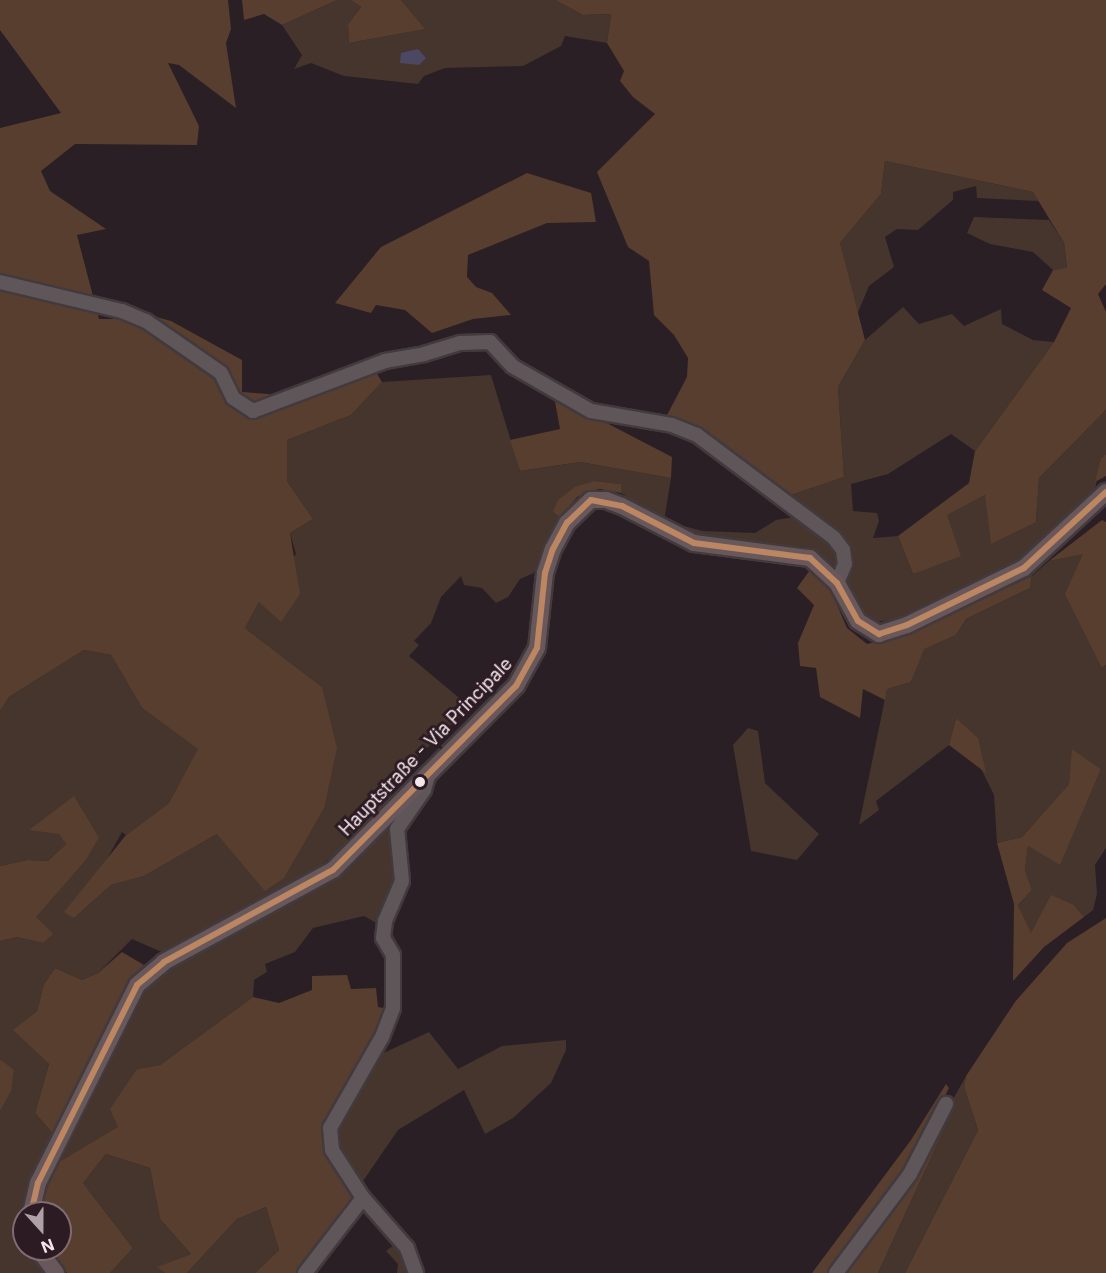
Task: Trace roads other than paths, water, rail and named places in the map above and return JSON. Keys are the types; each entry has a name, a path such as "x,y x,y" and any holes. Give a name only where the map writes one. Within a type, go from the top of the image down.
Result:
{"main road":[{"name":"Hauptstraße - Via Principale","path":"34,1201 38,1183 137,986 164,962 333,870 429,770 524,678 537,648 544,573 553,549 567,523 591,500 606,500 622,506 694,543 810,558 837,583 858,621 879,634 891,631 1023,568 1049,548 1106,492"}],"street":[{"path":"0,282 122,311 146,321 221,373 233,398 254,411 385,361 424,354 459,343 490,342 512,366 591,411 672,425 697,435 834,538 843,550 845,564 837,583"},
{"path":"416,1273 407,1248 363,1198 332,1150 330,1128 382,1037 393,1008 393,955 383,938 385,921 402,881 397,829 424,790 429,770"},
{"path":"836,1273 910,1174 946,1104"},
{"path":"305,1273 363,1198"}]}
